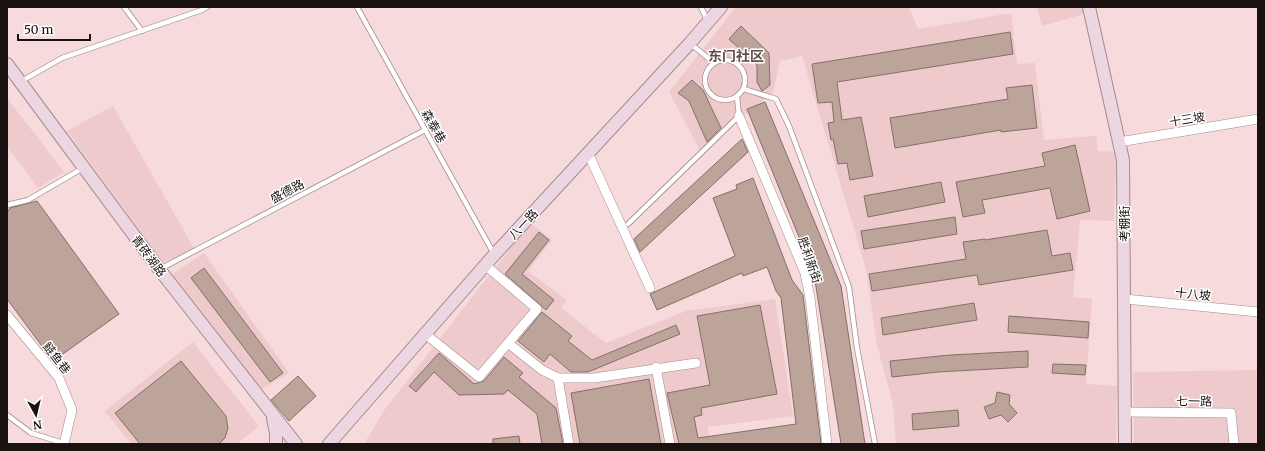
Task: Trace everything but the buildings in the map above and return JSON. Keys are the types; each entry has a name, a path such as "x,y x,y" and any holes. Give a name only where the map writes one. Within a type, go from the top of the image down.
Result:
{"main road":[{"name":"八一路","path":"329,444 424,333 690,43 721,7"},
{"name":"考棚街","path":"1089,7 1123,160 1126,412 1124,444"},
{"name":"青砖湖路","path":"7,64 159,269 293,443"},
{"path":"271,414 276,433 276,444"}],"street":[{"name":"胜利新街","path":"739,116 805,273 810,298 827,444"},
{"name":"十三坡","path":"1119,142 1258,119"},
{"path":"588,153 650,288"},
{"path":"424,333 479,377 537,309 485,266"},
{"name":"十八坡","path":"1125,299 1258,312"},
{"name":"鲢鱼巷","path":"7,315 59,378 72,410 63,444"},
{"path":"508,343 542,370 558,378 594,378 656,367 696,363"},
{"path":"656,367 670,444"},
{"path":"558,378 570,444"},
{"name":"七一路","path":"1126,412 1231,413 1234,444"}],"lane":[{"path":"124,7 142,31"},
{"path":"20,82 62,58 207,7"},
{"name":"森泰巷","path":"357,7 495,254"},
{"path":"701,7 708,21"},
{"path":"690,43 714,63"},
{"path":"724,60 739,64 746,79 744,89 737,97 721,100 716,98 708,91 705,76 707,71 714,63 724,60"},
{"path":"744,89 776,99 789,126 848,287 857,348 872,415 875,444"},
{"path":"628,224 739,116 737,97"},
{"name":"盛德路","path":"159,269 425,130"},
{"path":"7,205 28,200 83,168"},
{"path":"7,415 31,433 63,444"}],"shaded area":[{"path":"736,7 909,7 918,29 1011,13 1017,64 1035,63 1044,140 1096,136 1098,151 1116,152 1114,221 1080,220 1073,297 1092,299 1086,384 1117,386 1116,444 896,444 893,404 877,345 866,269 802,56 780,61 773,93 700,150 669,92"},
{"path":"1037,7 1082,7 1084,14 1042,26"},
{"path":"7,98 64,172 38,188 7,146"},
{"path":"113,106 195,250 163,262 67,131"},
{"path":"530,223 552,240 528,271 567,300 561,308 606,343 686,311 775,299 793,416 708,427 710,444 364,444 385,409"},
{"path":"204,253 289,373 257,392 171,275"},
{"path":"193,342 259,426 237,444 131,444 105,411"},
{"path":"1258,370 1258,444 1134,444 1133,372"}],"district":[{"name":"东门社区","path":"736,56"}]}
